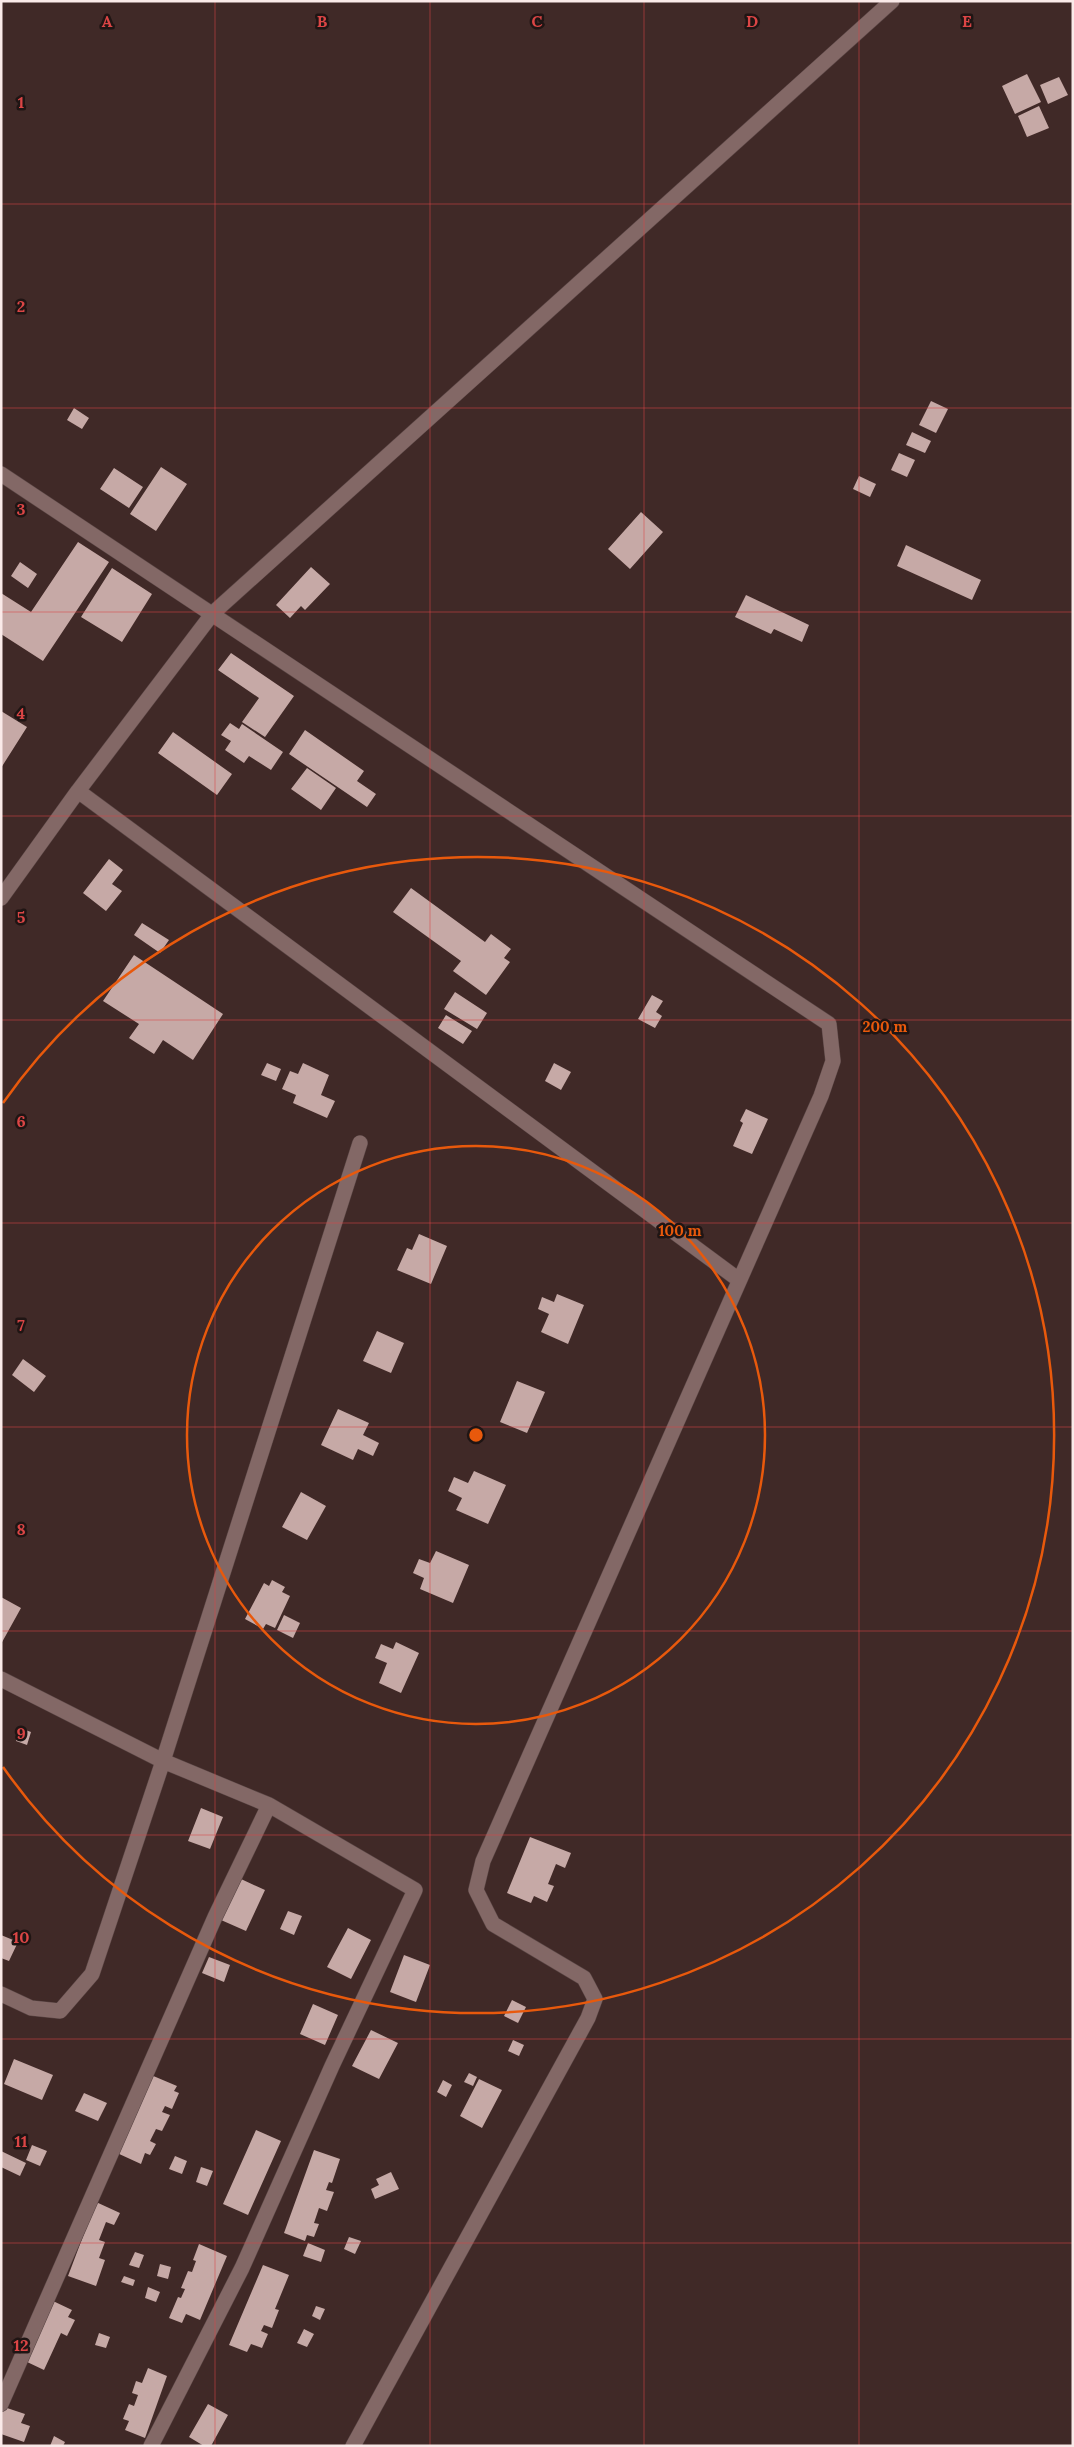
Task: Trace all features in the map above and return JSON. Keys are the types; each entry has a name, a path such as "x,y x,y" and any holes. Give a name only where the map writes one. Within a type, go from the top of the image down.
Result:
{"street":[{"path":"1,898 78,791 213,613 892,1"},
{"path":"1,474 213,613 829,1024 832,1061 821,1096 483,1861 476,1890 492,1924 584,1978 595,1999 588,2018 353,2446"},
{"path":"78,791 739,1280"},
{"path":"1,1994 30,2008 60,2011 92,1974 163,1762 360,1143"},
{"path":"1,1679 163,1762 269,1805 415,1890 328,2075 242,2268 151,2446"},
{"path":"1,2404 215,1917 269,1805"}],"building":[{"path":"1027,74 1041,102 1015,114 1002,86"},
{"path":"1059,77 1068,95 1048,104 1040,85"},
{"path":"1039,106 1049,128 1027,137 1018,116"},
{"path":"931,401 948,409 936,433 919,425"},
{"path":"74,408 89,418 82,429 67,420"},
{"path":"912,432 931,441 925,453 906,445"},
{"path":"899,453 915,460 907,477 891,470"},
{"path":"161,467 187,484 156,531 130,514"},
{"path":"114,468 143,487 129,508 100,489"},
{"path":"859,476 876,484 870,497 853,489"},
{"path":"641,512 663,532 630,569 608,549"},
{"path":"78,542 109,562 43,661 1,634 1,593 31,612"},
{"path":"906,545 981,580 972,600 897,566"},
{"path":"20,562 37,574 28,588 11,576"},
{"path":"311,567 330,584 305,610 301,606 290,618 276,605"},
{"path":"112,568 152,594 122,642 81,617"},
{"path":"746,595 809,625 802,642 774,629 771,634 735,617"},
{"path":"231,653 294,696 265,737 242,722 259,698 218,670"},
{"path":"1,711 27,727 1,768"},
{"path":"230,723 239,729 242,724 283,752 271,770 249,756 244,763 225,750 231,741 221,735"},
{"path":"305,730 364,771 357,781 376,794 367,807 289,754"},
{"path":"173,732 232,774 217,795 158,753"},
{"path":"307,768 336,788 321,810 291,789"},
{"path":"109,859 123,870 112,884 122,891 106,911 83,893"},
{"path":"411,888 485,942 491,934 511,949 504,958 510,962 486,995 453,971 461,961 393,912"},
{"path":"142,923 169,940 160,953 134,935"},
{"path":"134,955 223,1014 193,1060 163,1040 154,1054 129,1038 139,1024 103,1001"},
{"path":"455,992 487,1013 477,1029 444,1009"},
{"path":"652,995 663,1001 656,1012 662,1016 655,1028 638,1019"},
{"path":"446,1015 472,1031 463,1044 438,1028"},
{"path":"267,1063 281,1069 276,1081 261,1075"},
{"path":"303,1063 329,1075 321,1095 335,1101 327,1118 293,1103 296,1095 282,1089 290,1071 298,1074"},
{"path":"554,1063 571,1072 561,1090 545,1081"},
{"path":"746,1109 768,1119 752,1154 733,1146 743,1123 740,1121"},
{"path":"419,1234 447,1246 431,1284 397,1270 407,1248 412,1250"},
{"path":"557,1294 584,1305 568,1344 541,1332 549,1314 538,1309 542,1297 554,1302"},
{"path":"377,1331 404,1343 391,1373 363,1361"},
{"path":"23,1359 46,1376 34,1392 12,1375"},
{"path":"517,1381 545,1392 527,1433 500,1422"},
{"path":"338,1409 369,1423 363,1435 379,1443 373,1456 358,1449 353,1460 321,1445"},
{"path":"474,1471 506,1485 488,1524 456,1510 462,1498 448,1491 454,1477 468,1483"},
{"path":"301,1492 326,1506 307,1540 282,1527"},
{"path":"436,1551 469,1565 453,1603 420,1589 424,1578 413,1573 419,1559 430,1563"},
{"path":"272,1580 285,1587 282,1592 290,1596 275,1628 266,1624 263,1629 245,1619 264,1583 269,1586"},
{"path":"1,1597 21,1608 1,1644"},
{"path":"284,1615 300,1623 293,1638 277,1630"},
{"path":"396,1642 419,1653 401,1693 379,1683 387,1663 375,1658 381,1644 393,1649"},
{"path":"20,1728 31,1732 27,1745 16,1741"},
{"path":"201,1808 223,1817 210,1849 188,1841"},
{"path":"530,1837 571,1853 565,1868 556,1864 548,1884 554,1886 547,1902 534,1896 531,1903 507,1893"},
{"path":"241,1879 265,1890 246,1931 221,1920"},
{"path":"288,1911 302,1916 294,1935 280,1929"},
{"path":"348,1928 371,1940 351,1979 327,1967"},
{"path":"1,1935 18,1942 9,1961 1,1958"},
{"path":"404,1955 430,1965 416,2002 390,1992"},
{"path":"209,1957 230,1965 224,1982 202,1973"},
{"path":"512,2000 526,2007 518,2023 504,2016"},
{"path":"313,2004 338,2015 325,2045 300,2034"},
{"path":"371,2030 398,2043 379,2079 352,2066"},
{"path":"513,2040 524,2045 519,2056 508,2051"},
{"path":"14,2059 53,2075 42,2100 4,2084"},
{"path":"469,2073 477,2077 473,2086 464,2082"},
{"path":"151,2075 177,2086 174,2091 179,2093 172,2109 165,2106 162,2112 170,2115 162,2131 156,2129 150,2141 156,2144 150,2155 145,2153 141,2164 117,2153"},
{"path":"479,2079 502,2090 482,2128 460,2116"},
{"path":"443,2080 452,2085 446,2097 437,2092"},
{"path":"84,2093 107,2103 98,2121 75,2111"},
{"path":"256,2130 281,2141 248,2215 223,2204"},
{"path":"32,2145 47,2151 40,2166 26,2160"},
{"path":"314,2150 340,2159 332,2183 329,2182 326,2190 334,2192 327,2211 319,2208 314,2223 319,2224 314,2237 307,2235 305,2241 284,2233"},
{"path":"1,2151 26,2163 20,2176 1,2167"},
{"path":"175,2156 187,2161 182,2174 169,2169"},
{"path":"201,2167 213,2171 207,2186 196,2182"},
{"path":"391,2172 399,2189 375,2199 371,2189 379,2185 376,2179"},
{"path":"96,2202 120,2213 114,2225 106,2222 99,2240 105,2242 99,2258 105,2260 96,2286 68,2276"},
{"path":"349,2237 361,2241 355,2254 344,2249"},
{"path":"308,2243 325,2250 321,2262 303,2256"},
{"path":"199,2244 227,2256 200,2320 186,2314 182,2323 169,2318 178,2297 181,2298 185,2289 181,2288 188,2271 192,2272 196,2261 193,2260"},
{"path":"135,2252 144,2255 139,2268 129,2265"},
{"path":"160,2264 171,2267 168,2279 157,2276"},
{"path":"263,2265 289,2275 275,2309 279,2310 272,2328 264,2325 261,2331 268,2334 262,2348 251,2344 247,2352 229,2345"},
{"path":"124,2276 135,2280 133,2286 121,2282"},
{"path":"148,2287 160,2292 156,2302 145,2298"},
{"path":"53,2301 72,2310 68,2317 75,2320 67,2336 61,2333 44,2370 25,2361"},
{"path":"316,2306 325,2309 320,2320 312,2316"},
{"path":"304,2329 314,2334 307,2347 297,2343"},
{"path":"99,2333 110,2337 106,2348 95,2345"},
{"path":"148,2368 167,2376 145,2438 125,2430 129,2421 123,2419 129,2404 134,2406 138,2395 132,2393 136,2381 142,2383"},
{"path":"208,2404 228,2415 211,2446 204,2446 189,2437"},
{"path":"4,2407 25,2414 21,2423 30,2426 24,2442 1,2434 1,2415"},
{"path":"54,2436 65,2442 63,2446 50,2446"}]}
